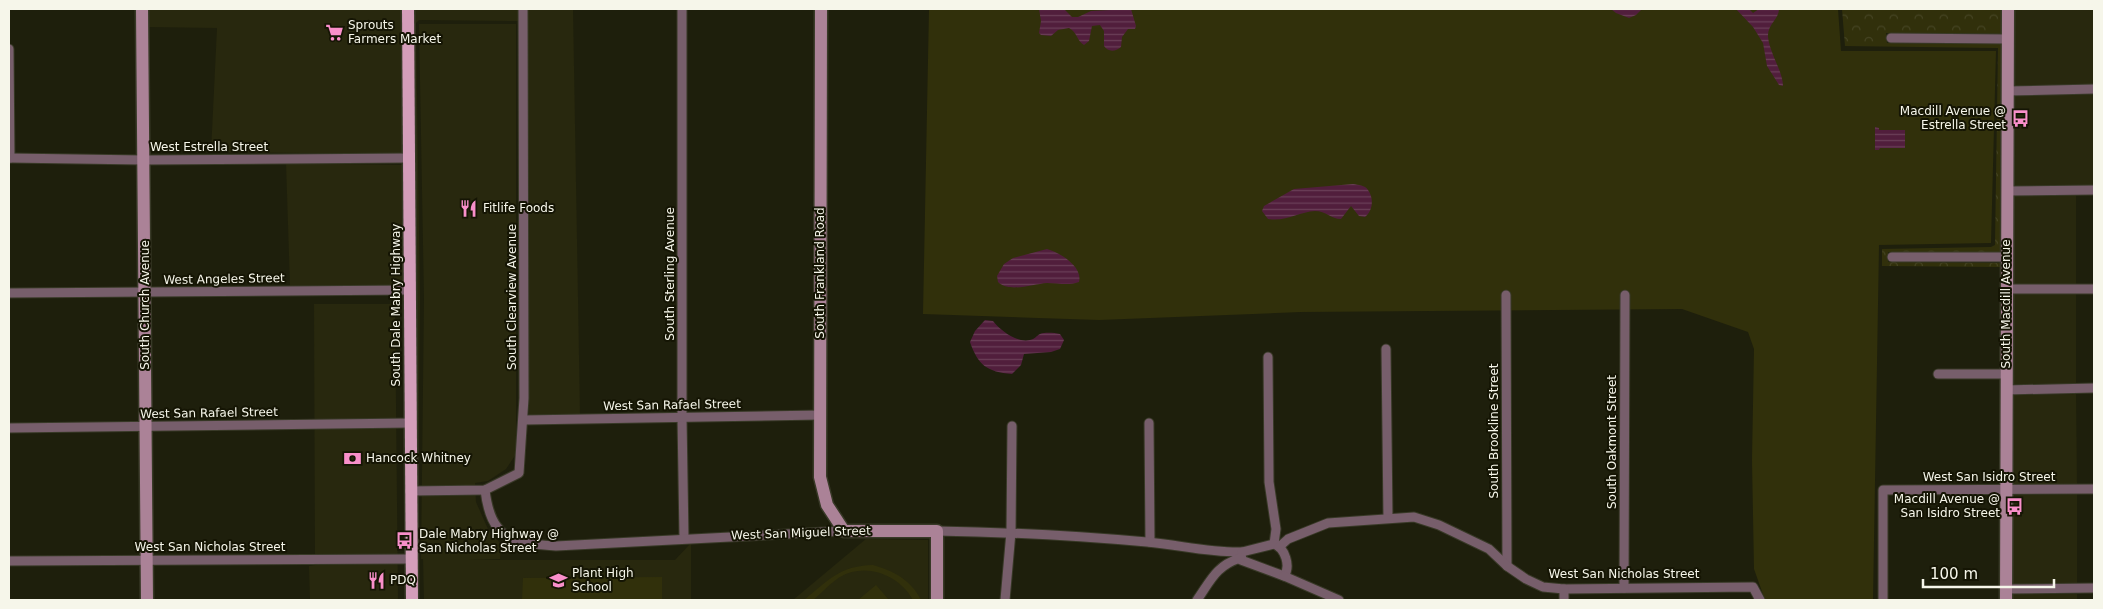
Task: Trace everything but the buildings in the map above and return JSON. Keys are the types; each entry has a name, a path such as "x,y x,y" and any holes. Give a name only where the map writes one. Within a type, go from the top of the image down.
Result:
{"main road":[{"name":"South Dale Mabry Highway","path":"408,9 412,600"}],"street":[{"name":"South Church Avenue","path":"142,9 147,600"},
{"name":"South Clearview Avenue","path":"410,491 484,490 518,473 524,420 523,9"},
{"name":"South Sterling Avenue","path":"682,9 682,418 684,538"},
{"name":"South Frankland Road","path":"821,9 820,477 827,505 844,530"},
{"name":"South Macdill Avenue","path":"2006,595 2008,9"},
{"path":"1891,38 2007,39"},
{"path":"9,49 9,158"},
{"path":"2007,91 2094,89"},
{"name":"West Estrella Street","path":"9,158 143,160 409,158"},
{"path":"2007,191 2094,190"},
{"path":"1892,257 2006,257"},
{"path":"2007,289 2094,289"},
{"name":"West Angeles Street","path":"9,293 410,290"},
{"name":"South Brookline Street","path":"1506,295 1507,566"},
{"name":"South Oakmont Street","path":"1624,588 1625,295"},
{"path":"1386,349 1388,518"},
{"path":"1268,357 1269,482 1277,546 1288,566 1284,576"},
{"path":"1938,374 2006,374"},
{"path":"2006,390 2094,388"},
{"name":"West San Rafael Street","path":"524,420 820,415"},
{"name":"West San Rafael Street","path":"9,428 410,423"},
{"path":"1149,423 1150,542 1241,555"},
{"path":"1005,600 1011,532 1012,426"},
{"name":"West San Isidro Street","path":"1883,600 1884,490 2094,489"},
{"name":"West San Miguel Street","path":"484,490 487,507 496,527 510,539 528,544 556,546 844,530 1011,532 1150,542"},
{"name":"West San Nicholas Street","path":"1241,555 1277,546 1288,539 1328,522 1414,517 1440,525 1488,549 1507,566 1542,587 1564,589 1753,587 1760,600"},
{"path":"937,531 937,600"},
{"path":"1241,555 1244,562 1284,576 1339,600"},
{"path":"1197,600 1219,569 1241,555"},
{"name":"West San Nicholas Street","path":"9,560 411,559"},
{"path":"2006,595 2094,588"},
{"path":"1564,589 1564,600"}],"shaded area":[{"path":"147,9 403,9 404,154 211,152 217,28 147,27"},
{"path":"412,9 518,9 518,21 419,20 416,23 420,299 418,486 415,486"},
{"path":"527,9 573,9 580,414 529,415"},
{"path":"1039,9 1064,9 1072,17 1078,17 1091,11 1131,9 1136,26 1135,29 1128,29 1122,37 1121,47 1112,51 1104,46 1104,31 1100,25 1092,26 1089,41 1084,45 1069,28 1058,30 1051,36 1041,35 1039,33 1041,21"},
{"path":"1611,9 1642,9 1636,15 1629,18"},
{"path":"1736,9 1749,9 1753,13 1759,9 1779,9 1769,29 1768,37 1783,86 1779,85 1767,66 1763,43 1753,27"},
{"path":"2012,9 2094,9 2094,84 2012,86"},
{"path":"419,24 516,24 516,454 506,469 488,481 475,483 476,502 488,529 501,544 500,559 469,560 675,560 691,543 691,600 424,600 423,559 421,559 424,299"},
{"path":"2094,94 2094,185 2012,186 2012,96"},
{"path":"1875,127 1879,128 1879,130 1905,130 1905,148 1880,148 1875,150"},
{"path":"286,163 404,165 405,285 290,286"},
{"path":"1353,184 1367,188 1370,193 1372,200 1371,208 1365,217 1359,216 1351,206 1341,219 1315,211 1275,220 1268,219 1262,211 1264,206 1294,189"},
{"path":"2076,195 2076,284 2011,284 2012,196"},
{"path":"1047,249 1070,261 1078,271 1079,282 1008,287 998,282 997,276 1004,264 1013,258"},
{"path":"2011,294 2076,294 2076,384 2011,384"},
{"path":"314,304 395,304 398,600 310,600 309,566 315,565"},
{"path":"985,320 993,321 1000,329 1020,340 1030,340 1040,334 1050,333 1060,334 1064,340 1060,349 1051,352 1024,354 1021,365 1012,374 1003,373 990,369 980,362 970,342 975,331"},
{"path":"2076,394 2077,484 2011,485 2011,395"},
{"path":"2077,494 2077,583 2011,584 2011,495"},
{"path":"866,539 928,540 928,600 793,600"},
{"path":"2011,594 2077,594 2077,600 2011,600"}],"green space":[{"path":"929,9 1838,9 1841,51 1996,51 1991,243 1879,245 1873,600 1765,600 1754,569 1752,460 1754,349 1748,332 1682,309 1301,312 1099,320 923,314"},
{"path":"1842,9 2003,9 2003,34 1886,33 1887,43 2003,44 2002,252 1888,252 1888,262 2002,263 2002,267 1882,266 1882,249 1991,247 1995,245 1998,48 1845,46"},
{"path":"873,565 901,577 912,587 921,600 913,600 907,591 891,578 871,571 860,571 840,577 813,600 804,600 835,575 851,568"},
{"path":"662,577 662,600 522,600 523,578"},
{"path":"876,585 889,600 858,600"}],"place":[{"name":"Sprouts Farmers Market","path":"334,32"},
{"name":"Macdill Avenue @ Estrella Street","path":"2020,118"},
{"name":"Fitlife Foods","path":"469,208"},
{"name":"Hancock Whitney","path":"352,458"},
{"name":"Macdill Avenue @ San Isidro Street","path":"2014,506"},
{"name":"Dale Mabry Highway @ San Nicholas Street","path":"405,541"},
{"name":"PDQ","path":"376,580"},
{"name":"Plant High School","path":"558,580"}]}
